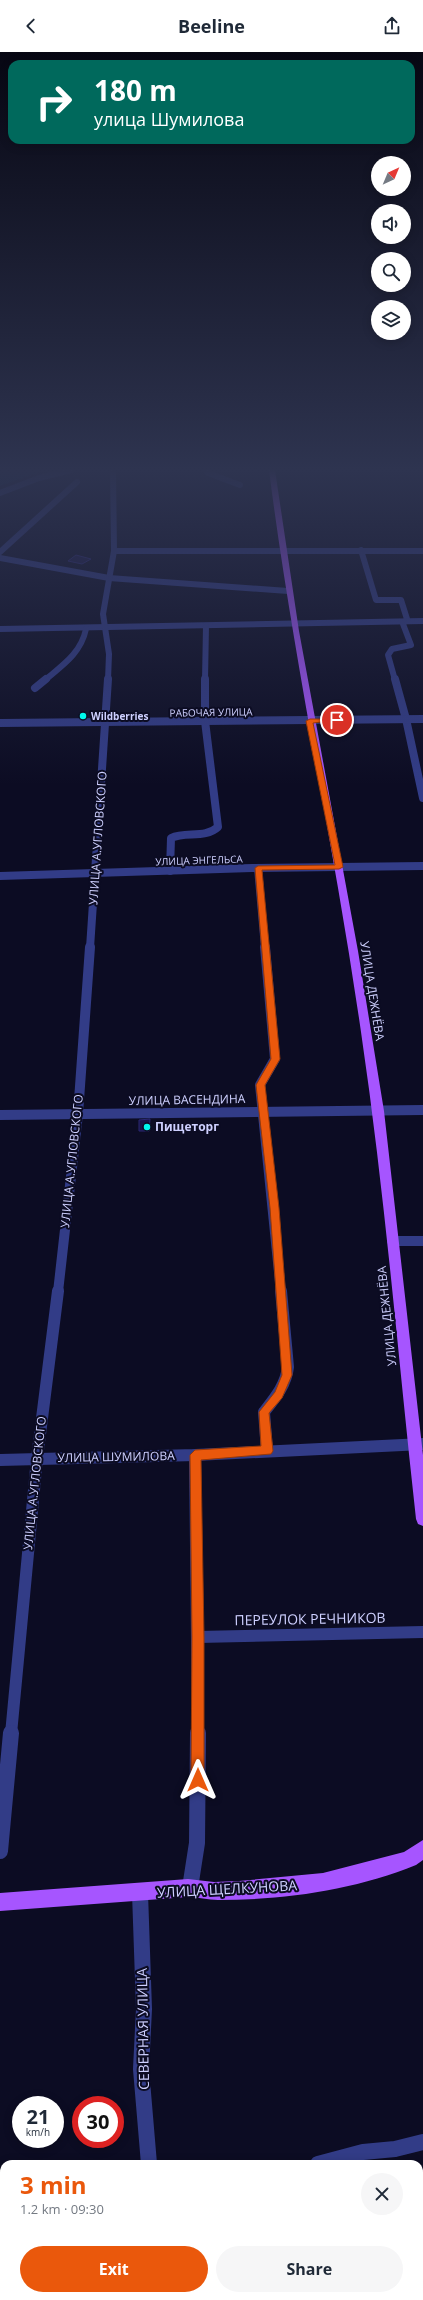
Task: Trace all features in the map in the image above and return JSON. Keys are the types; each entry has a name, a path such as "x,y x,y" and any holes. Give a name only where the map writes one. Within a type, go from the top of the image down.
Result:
{"main road":[{"name":"УЛИЦА ДЕЖНЁВА","path":"285,575 310,721 339,867 378,1111 392,1241 419,1444 423,1519"},
{"name":"УЛИЦА ЩЕЛКУНОВА","path":"0,1902 140,1894 190,1888 216,1891 278,1888 325,1882 363,1874 412,1859 423,1850"}],"street":[{"path":"98,575 109,578 288,591"},
{"name":"УЛИЦА А.УГЛОВСКОГО","path":"0,1851 37,1458 78,1114 106,723 110,654 103,614 109,575"},
{"path":"368,575 376,600 401,600 407,619 403,624 410,645 392,649 388,655 406,719 423,798"},
{"path":"0,629 86,629 294,622 423,622"},
{"path":"170,871 171,838 179,834 210,833 218,827 205,721 206,626"},
{"path":"35,688 79,650 84,642 86,629"},
{"name":"РАБОЧАЯ УЛИЦА","path":"0,723 423,719"},
{"name":"УЛИЦА ЭНГЕЛЬСА","path":"0,876 258,868 423,866"},
{"path":"258,868 275,1059 260,1085 274,1208 288,1368 287,1375 278,1395 264,1412 267,1451"},
{"name":"УЛИЦА ВАСЕНДИНА","path":"0,1115 423,1110"},
{"path":"392,1241 423,1241"},
{"name":"УЛИЦА ШУМИЛОВА","path":"0,1460 195,1455 419,1444"},
{"path":"190,1888 197,1843 198,1637 195,1455"},
{"name":"ПЕРЕУЛОК РЕЧНИКОВ","path":"198,1637 423,1632"},
{"name":"СЕВЕРНАЯ УЛИЦА","path":"140,1894 144,2009 141,2069 149,2160"},
{"path":"333,2160 363,2152 395,2149 423,2142"}],"building":[{"name":"Пищеторг","path":"150,1119 149,1131 139,1131 139,1120"}],"place":[{"name":"Wildberries","path":"83,716"},
{"name":"Пищеторг","path":"147,1127"}],"route":[{"path":"198,1780 198,1637 195,1455 267,1451 264,1412 278,1395 287,1375 288,1368 274,1208 260,1085 274,1064 275,1059 258,868 339,867 310,721 337,720"}]}
